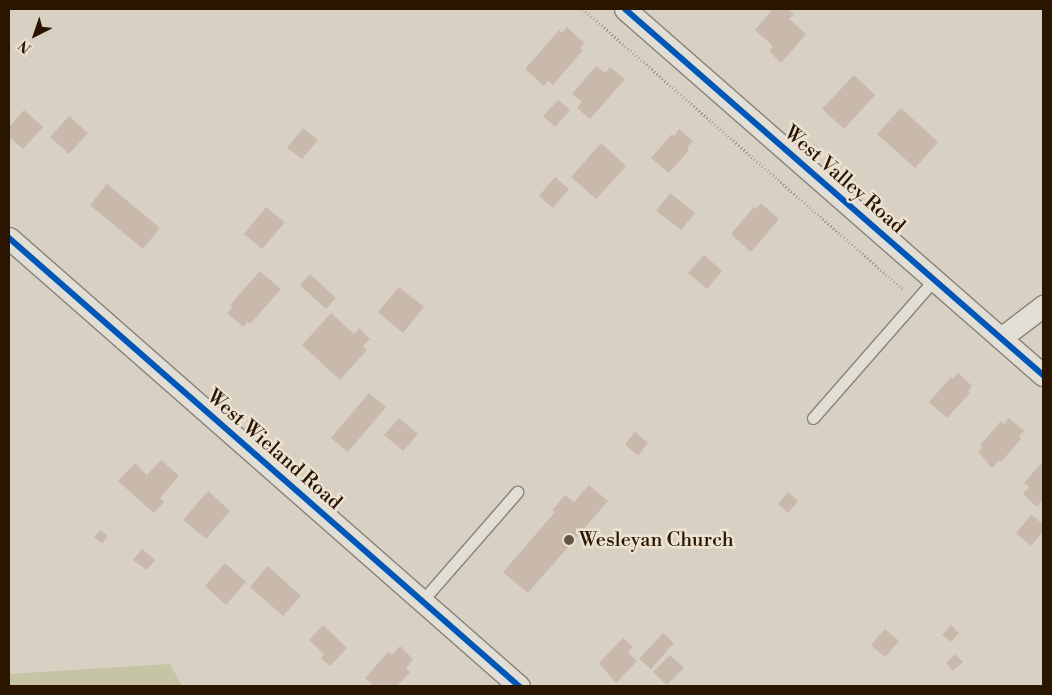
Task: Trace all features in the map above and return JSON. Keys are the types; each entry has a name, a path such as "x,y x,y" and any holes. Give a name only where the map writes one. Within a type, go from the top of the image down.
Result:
{"street":[{"name":"West Valley Road","path":"624,9 1043,375"},
{"name":"West Wieland Road","path":"9,238 519,686"},
{"path":"1001,338 1043,306"}],"lane":[{"path":"814,418 934,280"},
{"path":"422,601 517,492"}],"path":[{"path":"583,9 916,300"}],"green space":[{"path":"170,664 182,686 9,686 9,674"}],"building":[{"path":"773,9 788,9 794,14 789,19 806,34 781,63 769,51 773,46 755,30"},
{"path":"567,27 584,43 580,48 583,50 553,85 548,81 544,86 525,69 559,30 562,33"},
{"path":"596,66 605,73 610,67 625,79 590,119 577,108 582,102 572,94"},
{"path":"854,75 875,95 844,129 822,109"},
{"path":"558,100 570,110 555,127 543,116"},
{"path":"901,108 938,142 915,168 877,134"},
{"path":"24,110 43,127 23,149 9,137 9,127"},
{"path":"69,116 88,133 69,154 50,137"},
{"path":"303,128 318,140 302,159 287,148"},
{"path":"679,129 693,141 687,148 689,150 669,173 651,158 672,134 674,136"},
{"path":"601,143 626,166 596,199 571,177"},
{"path":"555,177 569,189 553,208 539,196"},
{"path":"107,184 160,228 143,249 90,205"},
{"path":"670,193 695,213 681,230 656,211"},
{"path":"761,203 779,219 751,252 731,234 754,207 756,209"},
{"path":"266,207 285,222 262,249 244,234"},
{"path":"704,255 722,271 707,289 688,273"},
{"path":"260,271 281,289 250,324 248,322 243,327 227,313 233,307 230,305"},
{"path":"310,274 336,298 326,309 300,285"},
{"path":"399,287 424,307 403,333 378,312"},
{"path":"331,313 354,334 359,328 370,339 363,346 367,350 340,380 302,345"},
{"path":"958,373 972,386 968,391 970,393 947,418 929,402 951,377 953,379"},
{"path":"369,393 386,407 348,452 331,438"},
{"path":"399,418 418,434 403,451 384,435"},
{"path":"1009,418 1024,431 1019,436 1021,439 1001,462 999,460 992,468 978,452 983,447 980,445 1001,421 1004,424"},
{"path":"635,432 648,443 638,456 625,444"},
{"path":"161,460 179,476 160,498 164,502 154,513 118,481 135,463 147,475"},
{"path":"1043,461 1043,499 1037,507 1023,494 1029,487 1024,483"},
{"path":"589,485 608,501 528,593 503,572 555,512 552,510 565,495 574,502"},
{"path":"208,491 230,511 206,539 183,520"},
{"path":"788,492 798,501 788,513 778,504"},
{"path":"1031,515 1043,524 1043,531 1031,546 1016,533"},
{"path":"100,530 108,536 102,544 94,537"},
{"path":"142,549 155,560 147,570 133,560"},
{"path":"225,563 246,582 226,605 205,586"},
{"path":"268,566 301,596 283,616 250,587"},
{"path":"323,625 347,648 330,666 321,658 324,654 309,640"},
{"path":"951,625 959,633 951,642 942,635"},
{"path":"885,629 899,641 885,657 871,645"},
{"path":"663,633 674,643 651,669 639,659"},
{"path":"623,638 633,647 628,652 637,661 616,683 599,663"},
{"path":"400,646 413,659 406,668 410,672 397,686 374,686 365,678 388,652 392,655"},
{"path":"955,654 963,662 953,671 946,663"},
{"path":"670,655 684,668 667,685 653,672"}],"cycle path":[{"path":"625,9 1043,375"},
{"path":"9,238 519,686"}],"place":[{"name":"Wesleyan Church","path":"569,540"}]}
